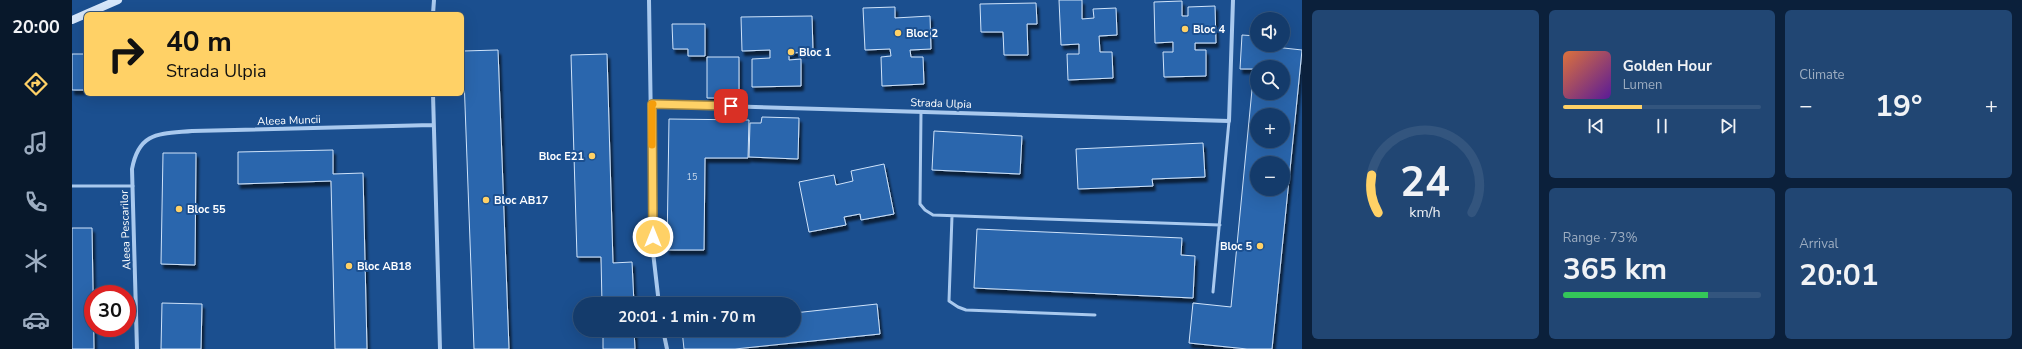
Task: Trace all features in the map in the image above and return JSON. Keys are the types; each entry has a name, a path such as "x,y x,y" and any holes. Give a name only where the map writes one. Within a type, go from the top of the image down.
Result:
{"street":[{"path":"91,12 118,0"},
{"path":"433,12 434,0"},
{"path":"649,0 652,104 653,252 659,297"},
{"path":"1229,121 1233,0"},
{"path":"72,20 84,15"},
{"path":"432,96 440,349"},
{"name":"Strada Ulpia","path":"652,104 1229,121"},
{"name":"Aleea Muncii","path":"147,138 162,134 192,131 432,125"},
{"name":"Aleea Pescarilor","path":"138,349 132,169 134,157 147,138"},
{"path":"664,337 667,349"}],"lane":[{"path":"921,112 920,204 925,210 933,215 1220,225"},
{"path":"1213,292 1229,121"},
{"path":"72,186 133,186"},
{"path":"952,216 949,301 966,310 1095,315"}],"building":[{"path":"1059,0 1082,0 1082,19 1094,18 1093,9 1116,8 1117,35 1099,36 1100,52 1112,52 1113,78 1068,80 1067,54 1079,54 1079,44 1061,45"},
{"name":"Bloc 4","path":"1182,1 1182,16 1188,16 1188,7 1215,6 1216,43 1195,43 1195,50 1206,50 1206,76 1164,77 1163,52 1173,52 1173,42 1155,43 1154,2"},
{"path":"1036,3 1037,24 1027,24 1028,55 1004,55 1003,32 981,32 980,4"},
{"name":"Bloc 2","path":"895,7 895,18 930,16 931,49 910,50 911,57 923,57 924,84 882,86 881,57 891,56 890,49 865,50 863,8"},
{"name":"Bloc 1","path":"812,16 813,52 789,53 789,60 801,59 801,86 752,87 752,59 770,58 770,50 742,51 741,17"},
{"path":"672,24 705,24 705,56 688,56 688,49 673,49"},
{"name":"Bloc 5","path":"1242,35 1250,36 1250,52 1290,52 1290,49 1302,50 1290,170 1290,156 1250,156 1250,196 1287,196 1272,349 1247,349 1189,343 1193,303 1231,307 1250,110 1250,148 1290,148 1290,108 1250,108 1251,100 1290,100 1290,60 1250,60 1250,69 1240,69"},
{"name":"Bloc AB17","path":"498,50 509,349 474,349 464,51"},
{"path":"72,54 84,54 84,90 72,90"},
{"name":"Bloc E21","path":"607,54 613,263 632,262 634,297 602,297 601,257 577,257 571,55"},
{"path":"707,57 739,57 739,98 707,98"},
{"path":"762,117 799,118 798,159 749,157 750,123 761,123"},
{"path":"669,119 749,120 748,158 705,158 704,250 667,250"},
{"path":"934,131 1022,136 1020,174 932,170"},
{"path":"1203,143 1205,177 1152,179 1153,186 1078,189 1076,149"},
{"name":"Bloc AB18","path":"333,150 333,174 363,173 367,349 335,349 331,181 238,184 238,152"},
{"name":"Bloc 55","path":"163,153 196,153 195,265 161,264"},
{"path":"884,164 894,214 861,220 860,214 844,217 846,225 809,232 799,182 834,175 836,185 853,181 851,171"},
{"path":"72,228 92,228 93,285 84,285 84,337 94,337 94,349 72,349"},
{"path":"977,229 1182,238 1181,255 1195,256 1193,298 974,288"},
{"path":"162,303 202,304 201,349 161,349"},
{"path":"877,304 880,334 735,349 684,349 683,337 801,337 801,312"},
{"path":"603,337 634,337 635,349 603,349"}],"slow traffic":[{"path":"652,145 653,104"}],"place":[{"name":"Bloc 4","path":"1185,29"},
{"name":"Bloc 2","path":"898,33"},
{"name":"Bloc 1","path":"791,52"},
{"name":"Bloc E21","path":"592,156"},
{"name":"Bloc AB17","path":"486,200"},
{"name":"Bloc 55","path":"179,209"},
{"name":"Bloc 5","path":"1260,246"},
{"name":"Bloc AB18","path":"349,266"}],"route":[{"path":"653,237 652,104 731,106"}]}
